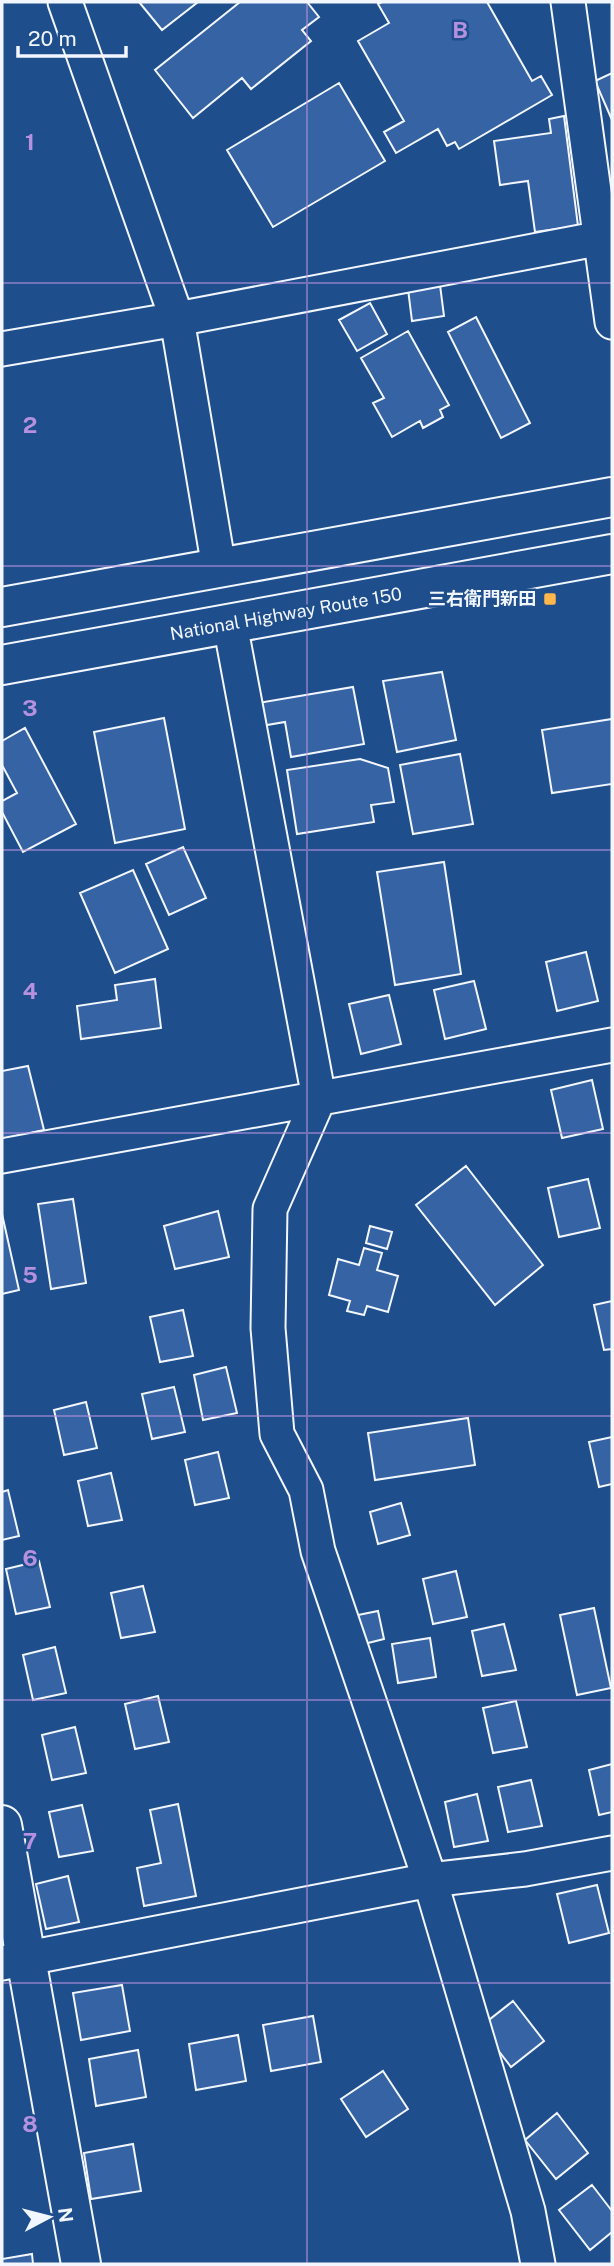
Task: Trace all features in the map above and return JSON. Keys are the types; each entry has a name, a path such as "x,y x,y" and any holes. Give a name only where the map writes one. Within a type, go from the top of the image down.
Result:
{"main road":[{"path":"2,607 612,497"},
{"name":"National Highway Route 150","path":"2,665 612,554"},
{"path":"2,1825 14,1960 81,2264"}],"street":[{"path":"65,2 177,319 219,568"},
{"path":"568,2 606,237 612,322"},
{"path":"2,349 177,319 606,237"},
{"path":"230,624 319,1098 270,1209 268,1328 277,1434 306,1490 318,1551 430,1880 528,2211 538,2264"},
{"path":"2,1156 612,1045"},
{"path":"14,1960 430,1880 525,1869 612,1853"}],"building":[{"path":"139,2 198,2 162,30"},
{"path":"240,2 307,2 319,17 302,30 311,41 251,89 242,78 193,118 155,70"},
{"path":"487,2 532,81 541,76 552,95 459,149 455,142 447,146 438,129 396,153 384,132 404,121 358,41 389,23 378,4"},
{"path":"612,73 612,120 595,81"},
{"path":"339,83 385,161 273,227 227,150"},
{"path":"564,116 578,226 535,232 528,181 500,185 494,141 551,133 549,119"},
{"path":"440,285 444,316 412,321 408,289"},
{"path":"370,303 387,334 357,351 339,320"},
{"path":"476,317 530,423 501,438 448,332"},
{"path":"408,331 449,405 440,410 443,417 423,428 420,421 392,437 373,403 384,398 361,358"},
{"path":"442,672 456,740 397,752 383,681"},
{"path":"353,687 364,744 291,757 285,722 261,726 258,703"},
{"path":"164,718 185,829 115,843 94,732"},
{"path":"612,719 612,784 552,793 542,730"},
{"path":"25,728 76,824 23,852 2,812 2,801 17,793 2,765 2,741"},
{"path":"460,754 473,824 413,834 400,765"},
{"path":"360,759 388,768 394,802 371,805 374,822 297,834 287,770"},
{"path":"183,847 206,898 169,915 146,864"},
{"path":"444,862 461,974 395,985 377,872"},
{"path":"133,870 168,949 115,973 80,893"},
{"path":"586,952 598,1001 557,1011 546,962"},
{"path":"155,979 161,1028 81,1039 77,1006 117,1000 115,985"},
{"path":"474,981 486,1029 445,1039 434,990"},
{"path":"389,995 401,1044 361,1054 349,1004"},
{"path":"28,1066 44,1130 2,1139 2,1071"},
{"path":"592,1080 603,1129 562,1138 551,1090"},
{"path":"466,1166 543,1265 495,1305 416,1205"},
{"path":"588,1179 600,1228 559,1237 548,1188"},
{"path":"73,1199 86,1283 51,1289 38,1204"},
{"path":"218,1211 229,1257 175,1269 164,1226"},
{"path":"2,1214 19,1290 2,1294"},
{"path":"370,1226 392,1232 387,1249 366,1243"},
{"path":"364,1248 382,1253 377,1270 398,1276 388,1312 367,1306 364,1315 347,1311 350,1301 329,1295 338,1259 359,1265"},
{"path":"612,1301 612,1349 604,1350 594,1305"},
{"path":"183,1310 193,1356 160,1362 150,1317"},
{"path":"226,1367 237,1413 203,1420 194,1375"},
{"path":"174,1387 185,1432 152,1439 142,1394"},
{"path":"86,1402 97,1448 64,1455 54,1410"},
{"path":"468,1418 475,1465 375,1480 368,1433"},
{"path":"612,1437 612,1484 599,1487 589,1442"},
{"path":"218,1452 229,1498 195,1505 185,1460"},
{"path":"111,1473 122,1520 88,1526 78,1481"},
{"path":"8,1490 19,1536 2,1540 2,1492"},
{"path":"401,1503 410,1535 378,1544 370,1512"},
{"path":"39,1561 50,1607 16,1614 6,1569"},
{"path":"456,1571 467,1617 433,1624 423,1579"},
{"path":"143,1586 155,1632 121,1638 111,1593"},
{"path":"594,1608 611,1688 577,1695 560,1615"},
{"path":"378,1611 384,1639 360,1645 353,1616"},
{"path":"504,1624 516,1670 482,1676 472,1631"},
{"path":"430,1638 436,1677 398,1683 392,1644"},
{"path":"55,1647 66,1693 33,1700 23,1655"},
{"path":"158,1696 169,1742 135,1749 125,1704"},
{"path":"516,1701 527,1747 493,1753 483,1708"},
{"path":"75,1727 86,1773 52,1780 42,1735"},
{"path":"612,1764 612,1812 599,1815 589,1770"},
{"path":"531,1780 542,1826 508,1832 498,1787"},
{"path":"477,1794 488,1841 454,1847 445,1802"},
{"path":"178,1804 196,1896 144,1906 137,1868 161,1863 150,1810"},
{"path":"82,1805 93,1851 59,1857 49,1812"},
{"path":"68,1876 79,1922 46,1929 36,1884"},
{"path":"597,1885 609,1933 569,1943 557,1894"},
{"path":"122,1985 130,2031 81,2040 73,1993"},
{"path":"513,2001 544,2041 511,2067 480,2027"},
{"path":"313,2016 321,2062 271,2071 263,2025"},
{"path":"238,2035 246,2081 196,2090 189,2044"},
{"path":"138,2050 146,2097 96,2106 89,2059"},
{"path":"383,2071 408,2109 366,2137 341,2099"},
{"path":"557,2113 588,2153 556,2179 525,2140"},
{"path":"133,2144 141,2191 91,2199 84,2153"},
{"path":"592,2185 612,2211 612,2232 590,2250 559,2210"},
{"path":"32,2254 33,2264 2,2264 2,2259"}],"place":[{"name":"三右衛門新田","path":"550,599"}]}
